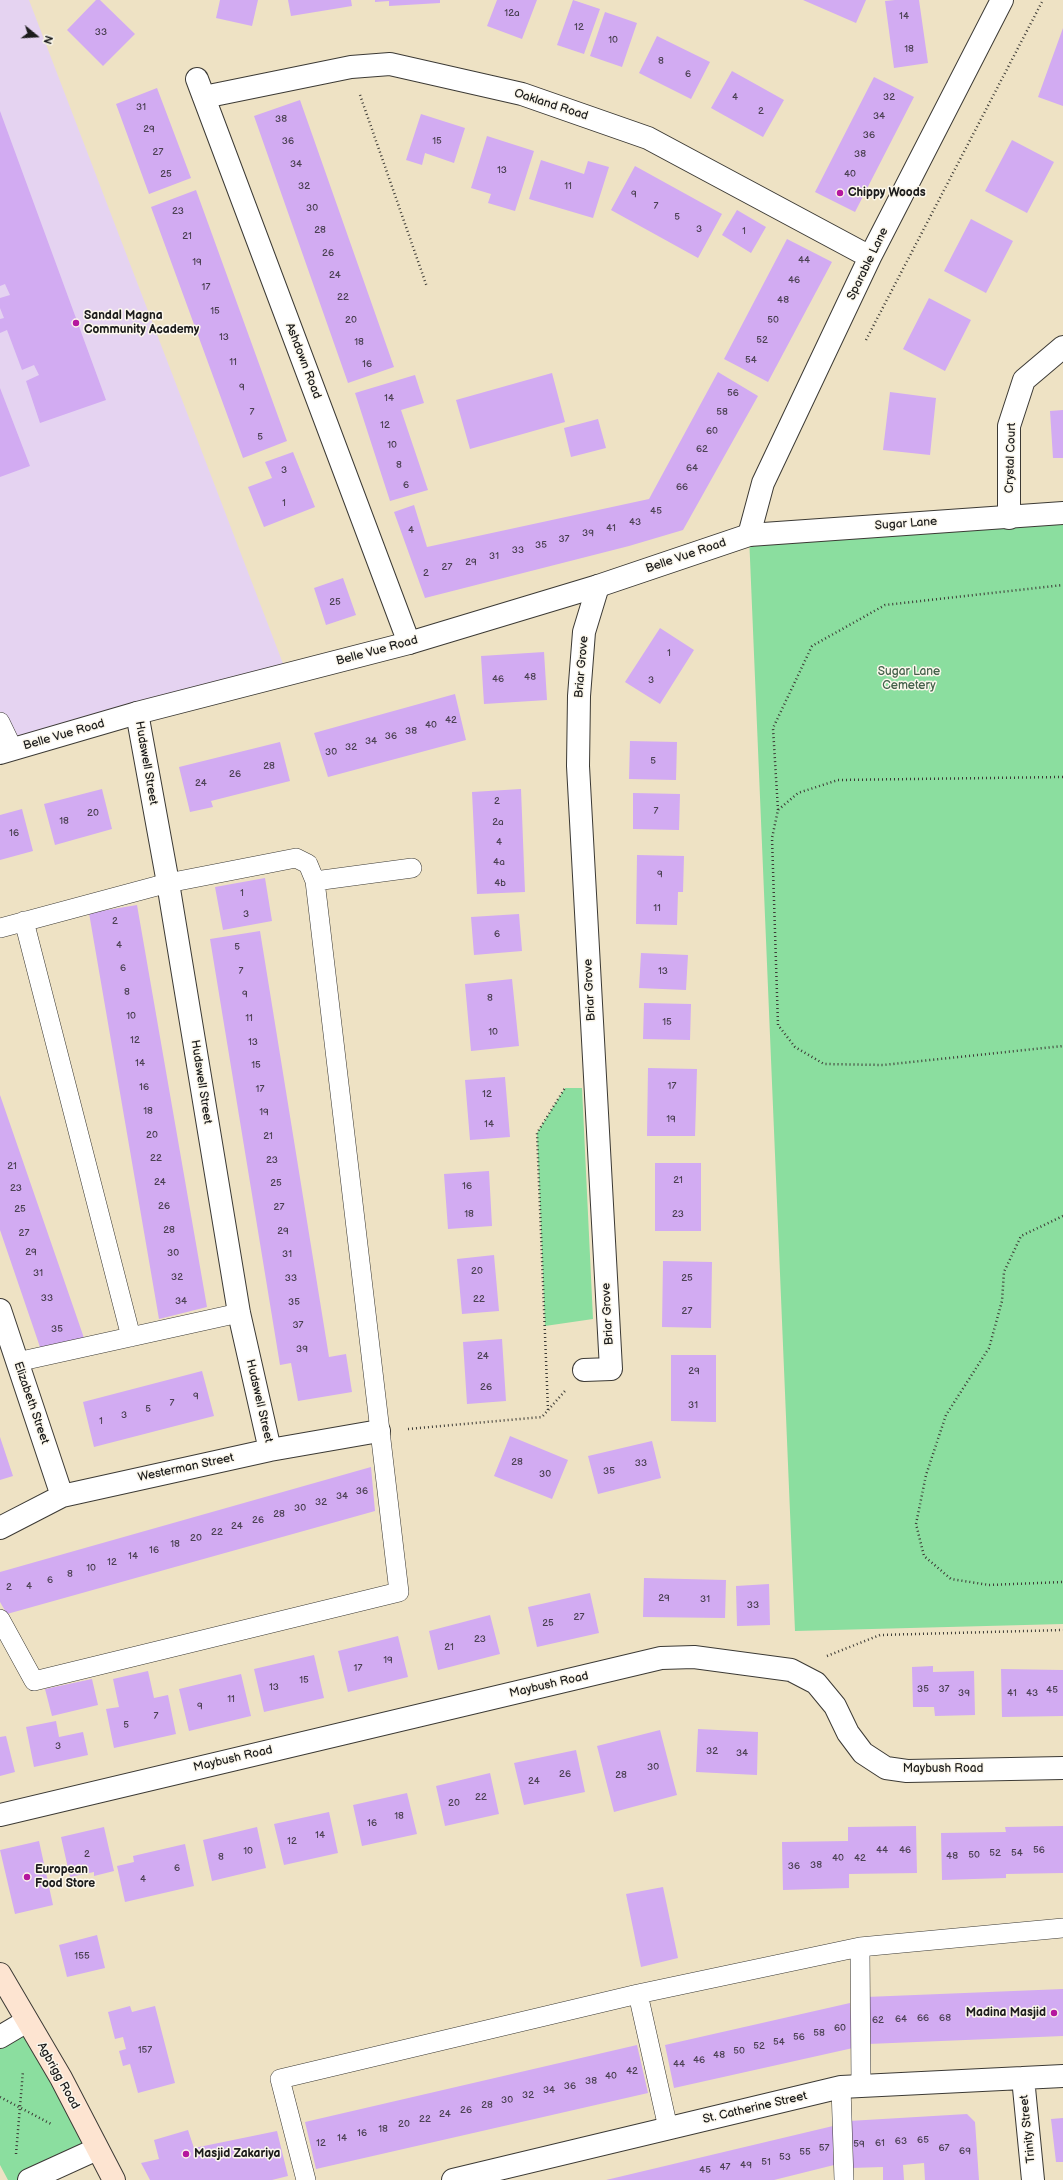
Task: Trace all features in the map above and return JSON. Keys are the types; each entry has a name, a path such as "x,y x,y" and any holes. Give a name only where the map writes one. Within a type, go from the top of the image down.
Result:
{"main road":[{"name":"Agbrigg Road","path":"0,1974 61,2078 114,2180"}],"street":[{"name":"Sparable Lane","path":"749,535 763,483 870,257 1002,0"},
{"name":"Oakland Road","path":"201,88 351,67 390,64 522,94 648,138 870,257"},
{"name":"Ashdown Road","path":"201,88 409,643"},
{"name":"Crystal Court","path":"1009,518 1009,426 1024,380 1063,347"},
{"name":"Sugar Lane","path":"749,535 1009,518 1063,513"},
{"name":"Belle Vue Road","path":"7,751 137,713 409,643 598,586 749,535"},
{"name":"Briar Grove","path":"584,1370 611,1369 578,766 579,696 584,632 598,586"},
{"name":"Hudswell Street","path":"137,713 168,883 239,1313 270,1450"},
{"name":"Elizabeth Street","path":"0,1310 62,1496"},
{"name":"Westerman Street","path":"0,1528 62,1496 270,1450 379,1431"},
{"name":"Maybush Road","path":"0,1815 661,1658 694,1657 791,1670 816,1683 835,1706 848,1733 863,1753 886,1768 907,1771 1063,1768"},
{"path":"0,2037 27,2021"},
{"name":"St. Catherine Street","path":"453,2180 668,2128 851,2087 1063,2076"},
{"name":"Trinity Street","path":"1023,2078 1033,2180"},
{"path":"29,2180 97,2149"}],"lane":[{"path":"0,722 7,751"},
{"path":"0,928 168,883 296,858 308,864 315,881 399,1592 34,1681 0,1619"},
{"path":"315,881 412,868"},
{"path":"24,921 131,1337"},
{"path":"17,1362 239,1313"},
{"path":"306,2180 280,2079 638,1994 860,1947 1063,1928"},
{"path":"844,2180 860,1947"},
{"path":"638,1994 668,2128"}],"path":[{"path":"862,346 1043,0"},
{"path":"351,67 427,287"},
{"path":"1063,585 885,606 812,646 773,728 778,810 772,838 778,1025 795,1047 824,1064 883,1064 1063,1046"},
{"path":"778,810 798,793 838,780 1063,777"},
{"path":"548,1410 537,1133 569,1082"},
{"path":"1063,1216 1021,1236 1004,1272 1002,1301 989,1348 946,1415 926,1475 916,1524 924,1556 952,1579 989,1585 1063,1582"},
{"path":"379,1431 542,1417 584,1370"},
{"path":"791,1670 880,1635 1063,1630"},
{"path":"15,2158 23,2068"},
{"path":"0,2097 55,2126"}],"shaded area":[{"name":"Sandal Magna Community Academy","path":"0,0 29,0 287,674 0,753"}],"green space":[{"name":"Sugar Lane Cemetery","path":"1063,513 1063,1624 795,1631 749,535"},
{"path":"565,1088 582,1088 593,1319 545,1326 537,1133"},
{"path":"27,2021 97,2149 29,2180 8,2180 0,2165 0,2037"}],"building":[{"path":"96,0 100,0 135,34 103,66 67,30"},
{"path":"220,0 258,0 252,26 216,18"},
{"path":"288,0 351,0 352,6 291,16"},
{"path":"375,0 440,0 440,3 389,6 389,1 375,2"},
{"path":"497,0 537,0 522,39 487,26"},
{"path":"573,0 600,9 584,54 557,45"},
{"path":"803,0 866,0 856,23"},
{"path":"919,0 928,63 894,68 885,1"},
{"path":"605,12 637,23 622,67 590,56"},
{"path":"1063,28 1063,106 1038,97"},
{"path":"657,36 710,62 691,99 639,73"},
{"path":"732,71 784,100 763,137 711,108"},
{"path":"874,77 914,97 855,212 815,192"},
{"path":"157,88 191,178 149,194 116,104"},
{"path":"300,100 394,367 348,383 254,116"},
{"path":"0,111 106,400 40,423 26,381 39,375 34,365 22,370 7,330 0,333 0,319 4,318 0,308 0,298 10,295 5,284 0,286"},
{"path":"421,114 465,128 454,163 425,153 422,165 406,160"},
{"path":"487,136 534,151 515,211 488,203 491,194 471,188"},
{"path":"1012,140 1054,162 1027,213 985,191"},
{"path":"541,160 584,174 588,161 609,167 593,218 529,199"},
{"path":"635,166 722,214 698,258 611,210"},
{"path":"196,190 287,441 243,458 151,207"},
{"path":"737,210 766,227 751,253 722,235"},
{"path":"971,219 1013,241 986,293 944,271"},
{"path":"787,239 832,262 768,382 724,359"},
{"path":"929,298 971,320 945,371 903,349"},
{"path":"718,372 758,396 683,530 629,546 425,598 394,512 414,505 427,547 649,499"},
{"path":"552,373 565,422 470,449 456,400"},
{"path":"415,375 424,403 401,410 428,490 390,501 355,393"},
{"path":"0,388 30,466 0,477"},
{"path":"890,392 936,398 930,455 883,450"},
{"path":"1063,410 1063,458 1053,458 1050,411"},
{"path":"598,419 606,448 571,457 564,428"},
{"path":"293,452 315,507 264,527 248,487 272,478 265,462"},
{"path":"343,578 356,615 326,625 314,588"},
{"path":"660,628 694,650 660,704 625,682"},
{"path":"544,652 547,700 484,704 481,656"},
{"path":"455,694 466,740 328,777 314,733"},
{"path":"630,741 677,742 676,780 629,779"},
{"path":"280,742 290,781 211,801 213,807 190,812 179,767"},
{"path":"102,789 112,829 55,845 44,804"},
{"path":"521,789 525,892 477,894 472,792"},
{"path":"633,793 680,794 679,830 633,829"},
{"path":"22,809 33,851 0,860 0,815"},
{"path":"637,855 684,856 683,892 678,892 677,925 636,924"},
{"path":"265,878 272,921 223,930 215,887"},
{"path":"137,905 207,1307 159,1319 89,913"},
{"path":"519,914 522,951 474,955 471,917"},
{"path":"260,931 329,1357 346,1354 352,1392 298,1401 291,1363 280,1365 210,939"},
{"path":"641,953 688,955 686,990 639,988"},
{"path":"512,979 519,1046 471,1051 465,984"},
{"path":"644,1003 691,1004 690,1040 643,1039"},
{"path":"648,1068 697,1069 695,1136 647,1136"},
{"path":"505,1077 510,1137 470,1140 465,1080"},
{"path":"0,1095 84,1338 41,1350 0,1230"},
{"path":"655,1163 701,1163 701,1231 655,1231"},
{"path":"489,1171 492,1226 448,1229 444,1174"},
{"path":"494,1255 499,1311 462,1314 457,1259"},
{"path":"663,1261 712,1262 711,1328 662,1327"},
{"path":"502,1339 506,1401 467,1404 463,1342"},
{"path":"671,1355 716,1355 716,1422 671,1421"},
{"path":"202,1371 214,1416 94,1447 83,1402"},
{"path":"510,1436 568,1460 552,1499 494,1476"},
{"path":"0,1437 13,1476 0,1480"},
{"path":"652,1441 661,1478 598,1494 588,1456"},
{"path":"371,1467 375,1511 7,1614 0,1602 0,1572"},
{"path":"644,1578 726,1580 725,1618 643,1617"},
{"path":"769,1584 770,1625 737,1626 736,1586"},
{"path":"590,1593 599,1633 537,1647 528,1607"},
{"path":"490,1615 500,1654 438,1670 429,1631"},
{"path":"398,1636 408,1677 348,1692 338,1651"},
{"path":"314,1655 324,1698 264,1712 254,1669"},
{"path":"933,1666 933,1672 974,1671 975,1715 935,1716 934,1707 913,1707 912,1667"},
{"path":"1001,1669 1063,1670 1063,1716 1002,1717"},
{"path":"148,1671 154,1698 168,1695 176,1734 114,1748 106,1709 119,1707 113,1679"},
{"path":"241,1674 251,1716 189,1731 179,1689"},
{"path":"92,1679 98,1705 52,1716 45,1689"},
{"path":"56,1721 59,1737 83,1732 88,1755 34,1767 26,1727"},
{"path":"698,1729 758,1732 757,1775 696,1772"},
{"path":"660,1730 677,1795 614,1812 597,1746"},
{"path":"6,1736 15,1772 0,1776 0,1737"},
{"path":"576,1750 585,1792 524,1805 514,1763"},
{"path":"490,1773 499,1814 445,1826 436,1786"},
{"path":"407,1793 417,1834 362,1846 353,1805"},
{"path":"329,1812 338,1853 284,1865 274,1824"},
{"path":"916,1826 917,1873 849,1874 849,1888 783,1890 782,1842 848,1841 848,1827"},
{"path":"1063,1826 1063,1873 1006,1874 1006,1878 942,1880 941,1833 1006,1832 1005,1827"},
{"path":"104,1827 114,1871 94,1876 94,1872 70,1877 61,1837"},
{"path":"257,1827 266,1868 212,1881 203,1840"},
{"name":"European Food Store","path":"39,1841 53,1905 15,1914 0,1850"},
{"path":"185,1844 194,1886 125,1902 117,1866 134,1862 133,1856"},
{"path":"663,1887 678,1958 641,1967 626,1894"},
{"path":"97,1935 105,1968 67,1977 59,1945"},
{"path":"1063,1989 1063,2036 868,2044 866,1997"},
{"path":"850,2003 853,2048 674,2088 665,2045"},
{"path":"130,2006 132,2012 155,2006 175,2083 138,2093 130,2064 123,2066 119,2051 126,2049 123,2037 115,2039 108,2012"},
{"path":"637,2045 648,2093 316,2169 305,2122"},
{"path":"967,2114 975,2122 979,2180 925,2180 924,2163 903,2165 904,2180 883,2180 883,2167 851,2168 849,2121"},
{"path":"1063,2118 1063,2162 1056,2162 1051,2119"},
{"path":"833,2126 834,2165 774,2180 606,2180"},
{"path":"188,2130 194,2148 277,2131 288,2176 272,2180 150,2180 141,2163 159,2159 154,2140"}],"place":[{"name":"Chippy Woods","path":"840,193"},
{"name":"Sandal Magna Community Academy","path":"76,323"},
{"name":"European Food Store","path":"27,1877"},
{"name":"Madina Masjid","path":"1054,2013"},
{"name":"Masjid Zakariya","path":"186,2154"}]}
